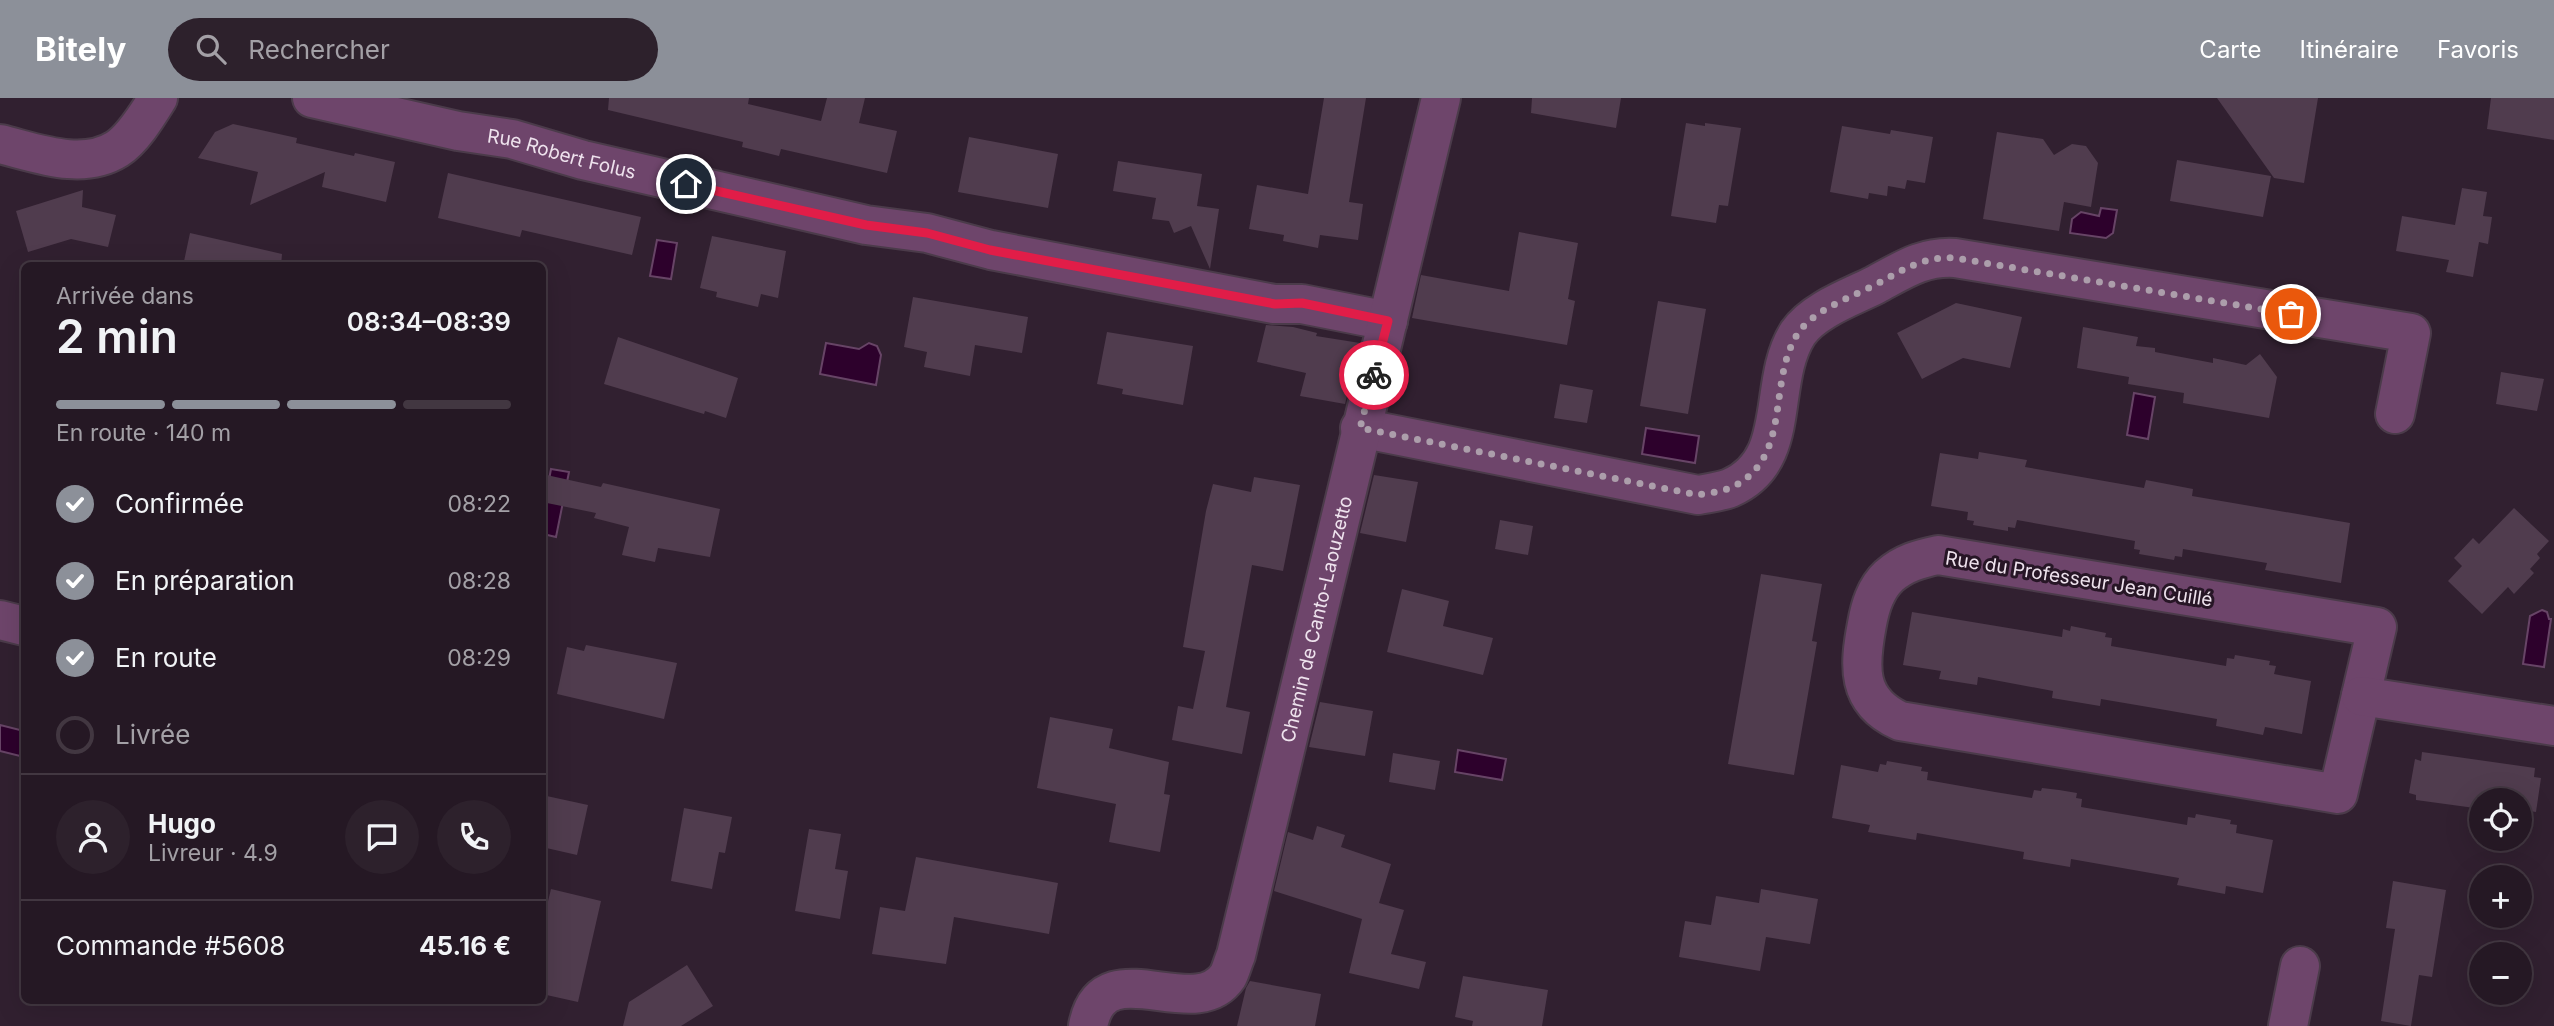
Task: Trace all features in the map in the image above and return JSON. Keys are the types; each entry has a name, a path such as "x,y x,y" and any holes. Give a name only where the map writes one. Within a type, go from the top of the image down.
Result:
{"street":[{"path":"0,144 57,158 87,160 117,149 143,121 158,98"},
{"name":"Rue Robert Folus","path":"312,98 458,131 512,139 583,160 866,225 927,233 990,250 1275,304 1302,303 1388,321"},
{"name":"Chemin de Canto-Laouzetto","path":"1088,1026 1091,1013 1101,998 1116,990 1131,988 1188,996 1210,990 1227,977 1236,955 1441,98"},
{"path":"1360,428 1698,495 1728,489 1754,473 1769,451 1788,353 1800,331 1818,315 1914,264 1936,257 2410,333 2395,414"},
{"name":"Rue du Professeur Jean Cuillé","path":"1938,555 2377,627 2361,696 2338,794 1900,721 1885,714 1873,702 1863,682 1860,656 1871,601 1887,577 1910,561 1938,555"},
{"path":"0,620 21,625"},
{"path":"2361,696 2554,726"},
{"path":"2288,1026 2300,966"}],"shaded area":[{"path":"2101,208 2117,210 2113,233 2106,238 2070,233 2072,219 2081,212 2099,216"},
{"path":"657,240 677,243 671,279 650,276"},
{"path":"826,343 859,349 869,343 877,346 881,355 876,385 820,374"},
{"path":"2134,393 2155,397 2148,439 2127,435"},
{"path":"1646,428 1699,436 1695,463 1642,454"},
{"path":"551,469 569,472 556,537 546,535 546,496"},
{"path":"2542,610 2547,612 2551,619 2544,667 2523,664 2530,616"},
{"path":"0,725 21,730 21,756 0,751"},
{"path":"1458,750 1506,759 1502,780 1455,772"}],"building":[{"path":"609,98 749,98 748,104 821,121 827,98 865,98 859,123 897,131 887,173 781,149 779,156 742,147 743,142 608,110"},
{"path":"1324,98 1366,98 1349,202 1363,204 1358,240 1320,235 1318,248 1283,241 1284,235 1249,229 1257,185 1308,194"},
{"path":"1532,98 1621,98 1616,128 1531,113"},
{"path":"2217,98 2318,98 2304,183 2274,178"},
{"path":"2491,98 2554,98 2554,140 2487,129"},
{"path":"1686,123 1741,128 1728,206 1719,205 1716,223 1671,216"},
{"path":"233,124 297,138 296,143 395,162 386,202 322,187 325,172 250,205 258,172 198,158 215,132"},
{"path":"1842,126 1890,134 1891,130 1933,137 1925,183 1907,180 1905,189 1888,186 1887,196 1869,193 1868,199 1830,192"},
{"path":"1997,132 2043,139 2054,155 2072,144 2086,146 2098,163 2091,207 2064,202 2059,231 1983,219"},
{"path":"969,137 1058,154 1048,208 958,192"},
{"path":"2177,160 2271,176 2263,217 2170,201"},
{"path":"1118,161 1202,174 1197,206 1219,209 1210,269 1191,226 1174,233 1169,221 1152,219 1156,198 1113,191"},
{"path":"448,173 641,217 632,255 522,230 520,237 438,218"},
{"path":"2462,188 2487,192 2483,216 2492,217 2488,244 2479,242 2473,277 2446,272 2449,260 2396,251 2402,216 2455,225"},
{"path":"83,190 82,207 116,215 108,247 71,239 28,252 16,211"},
{"path":"1519,232 1578,243 1568,299 1575,301 1567,345 1412,318 1421,275 1509,291"},
{"path":"190,233 282,254 281,262 184,262"},
{"path":"712,236 786,251 778,298 761,294 758,307 716,297 717,292 700,288"},
{"path":"913,297 1028,317 1022,353 975,345 970,376 924,367 927,352 904,347"},
{"path":"1658,301 1706,309 1688,414 1640,406"},
{"path":"1956,303 2022,317 2010,368 1963,358 1922,379 1897,333"},
{"path":"1266,325 1293,327 1317,333 1316,336 1360,343 1345,404 1300,396 1306,373 1257,362"},
{"path":"2083,327 2138,337 2136,346 2155,348 2155,352 2213,363 2213,358 2246,365 2260,354 2277,377 2269,418 2183,403 2184,393 2128,384 2129,377 2077,368"},
{"path":"1107,332 1193,346 1183,405 1122,394 1123,389 1097,384"},
{"path":"618,337 738,378 726,418 604,384"},
{"path":"2501,372 2544,379 2537,411 2496,404"},
{"path":"1560,384 1593,390 1587,423 1554,418"},
{"path":"1979,452 2027,460 2025,467 2144,488 2146,480 2193,489 2192,496 2350,523 2341,583 2265,570 2267,563 2183,549 2182,557 2175,556 2174,560 2139,554 2140,550 2134,549 2135,541 2017,520 2015,528 2008,527 2008,531 1973,525 1974,521 1967,520 1968,512 1931,506 1940,453 1978,459"},
{"path":"546,475 601,487 603,483 720,509 710,557 658,548 655,562 622,555 629,527 594,518 596,513 546,503"},
{"path":"1374,475 1418,482 1406,542 1360,533"},
{"path":"1254,477 1300,485 1283,571 1252,565 1226,707 1250,712 1242,754 1172,740 1178,706 1193,709 1205,651 1183,647 1213,484 1251,492"},
{"path":"2514,508 2549,541 2537,554 2540,558 2530,569 2534,573 2514,594 2508,587 2482,614 2448,581 2462,566 2454,558 2473,538 2479,544"},
{"path":"1500,520 1533,526 1528,555 1495,549"},
{"path":"1761,574 1822,584 1812,641 1817,642 1794,775 1728,764"},
{"path":"1402,589 1449,601 1443,626 1493,638 1483,675 1387,652"},
{"path":"1912,612 2062,637 2063,629 2070,631 2071,626 2106,633 2105,637 2112,638 2111,646 2226,666 2227,658 2234,659 2235,655 2270,661 2269,665 2276,666 2274,674 2311,681 2302,734 2265,727 2263,735 2216,726 2217,719 2101,699 2100,706 2052,698 2053,691 1978,677 1977,685 1939,679 1941,671 1903,665"},
{"path":"586,645 677,663 664,719 557,694 567,647 584,651"},
{"path":"1320,702 1373,711 1365,756 1309,747"},
{"path":"1050,717 1113,729 1109,748 1169,762 1164,794 1170,795 1160,852 1109,842 1116,804 1037,788"},
{"path":"2422,752 2535,768 2534,777 2541,778 2536,812 2532,811 2532,788 2469,788 2469,807 2416,800 2416,795 2409,793 2415,759 2421,761"},
{"path":"1393,753 1440,761 1435,790 1389,782"},
{"path":"1887,761 1922,767 1921,771 1928,772 1927,780 1995,792 2032,798 2034,790 2041,791 2042,788 2077,793 2076,798 2082,799 2081,807 2187,825 2188,817 2195,818 2196,814 2231,820 2230,824 2237,825 2236,833 2273,840 2263,893 2226,886 2225,894 2177,885 2179,878 2071,859 2070,867 2023,859 2024,852 1917,833 1916,840 1868,832 1870,825 1832,818 1841,765 1878,772 1880,764 1886,765"},
{"path":"546,796 588,805 577,855 546,848"},
{"path":"684,808 732,817 725,853 719,852 712,889 671,881"},
{"path":"1317,826 1345,835 1341,847 1391,864 1379,903 1404,910 1391,954 1426,962 1419,989 1349,973 1362,919 1274,891 1288,832 1313,840"},
{"path":"809,829 841,834 835,869 848,871 840,919 795,911"},
{"path":"916,857 1058,883 1049,934 954,917 946,964 872,954 880,907 905,911"},
{"path":"2393,881 2446,890 2432,977 2419,975 2411,1026 2381,1021 2395,929 2386,928"},
{"path":"551,889 601,901 578,1002 546,995 546,910"},
{"path":"1761,889 1818,899 1810,944 1766,937 1760,971 1679,957 1685,921 1711,925 1716,896 1759,903"},
{"path":"687,965 713,1006 681,1026 623,1026 629,1002"},
{"path":"1463,976 1548,990 1542,1026 1472,1026 1473,1021 1455,1017"},
{"path":"1250,981 1321,994 1315,1026 1237,1026"}],"way so far":[{"path":"1374,375 1360,428 1698,495 1728,489 1754,473 1769,451 1788,353 1800,331 1818,315 1914,264 1936,257 2291,314"}],"route":[{"path":"686,184 866,225 927,233 990,250 1275,304 1302,303 1388,321 1374,375"}]}
